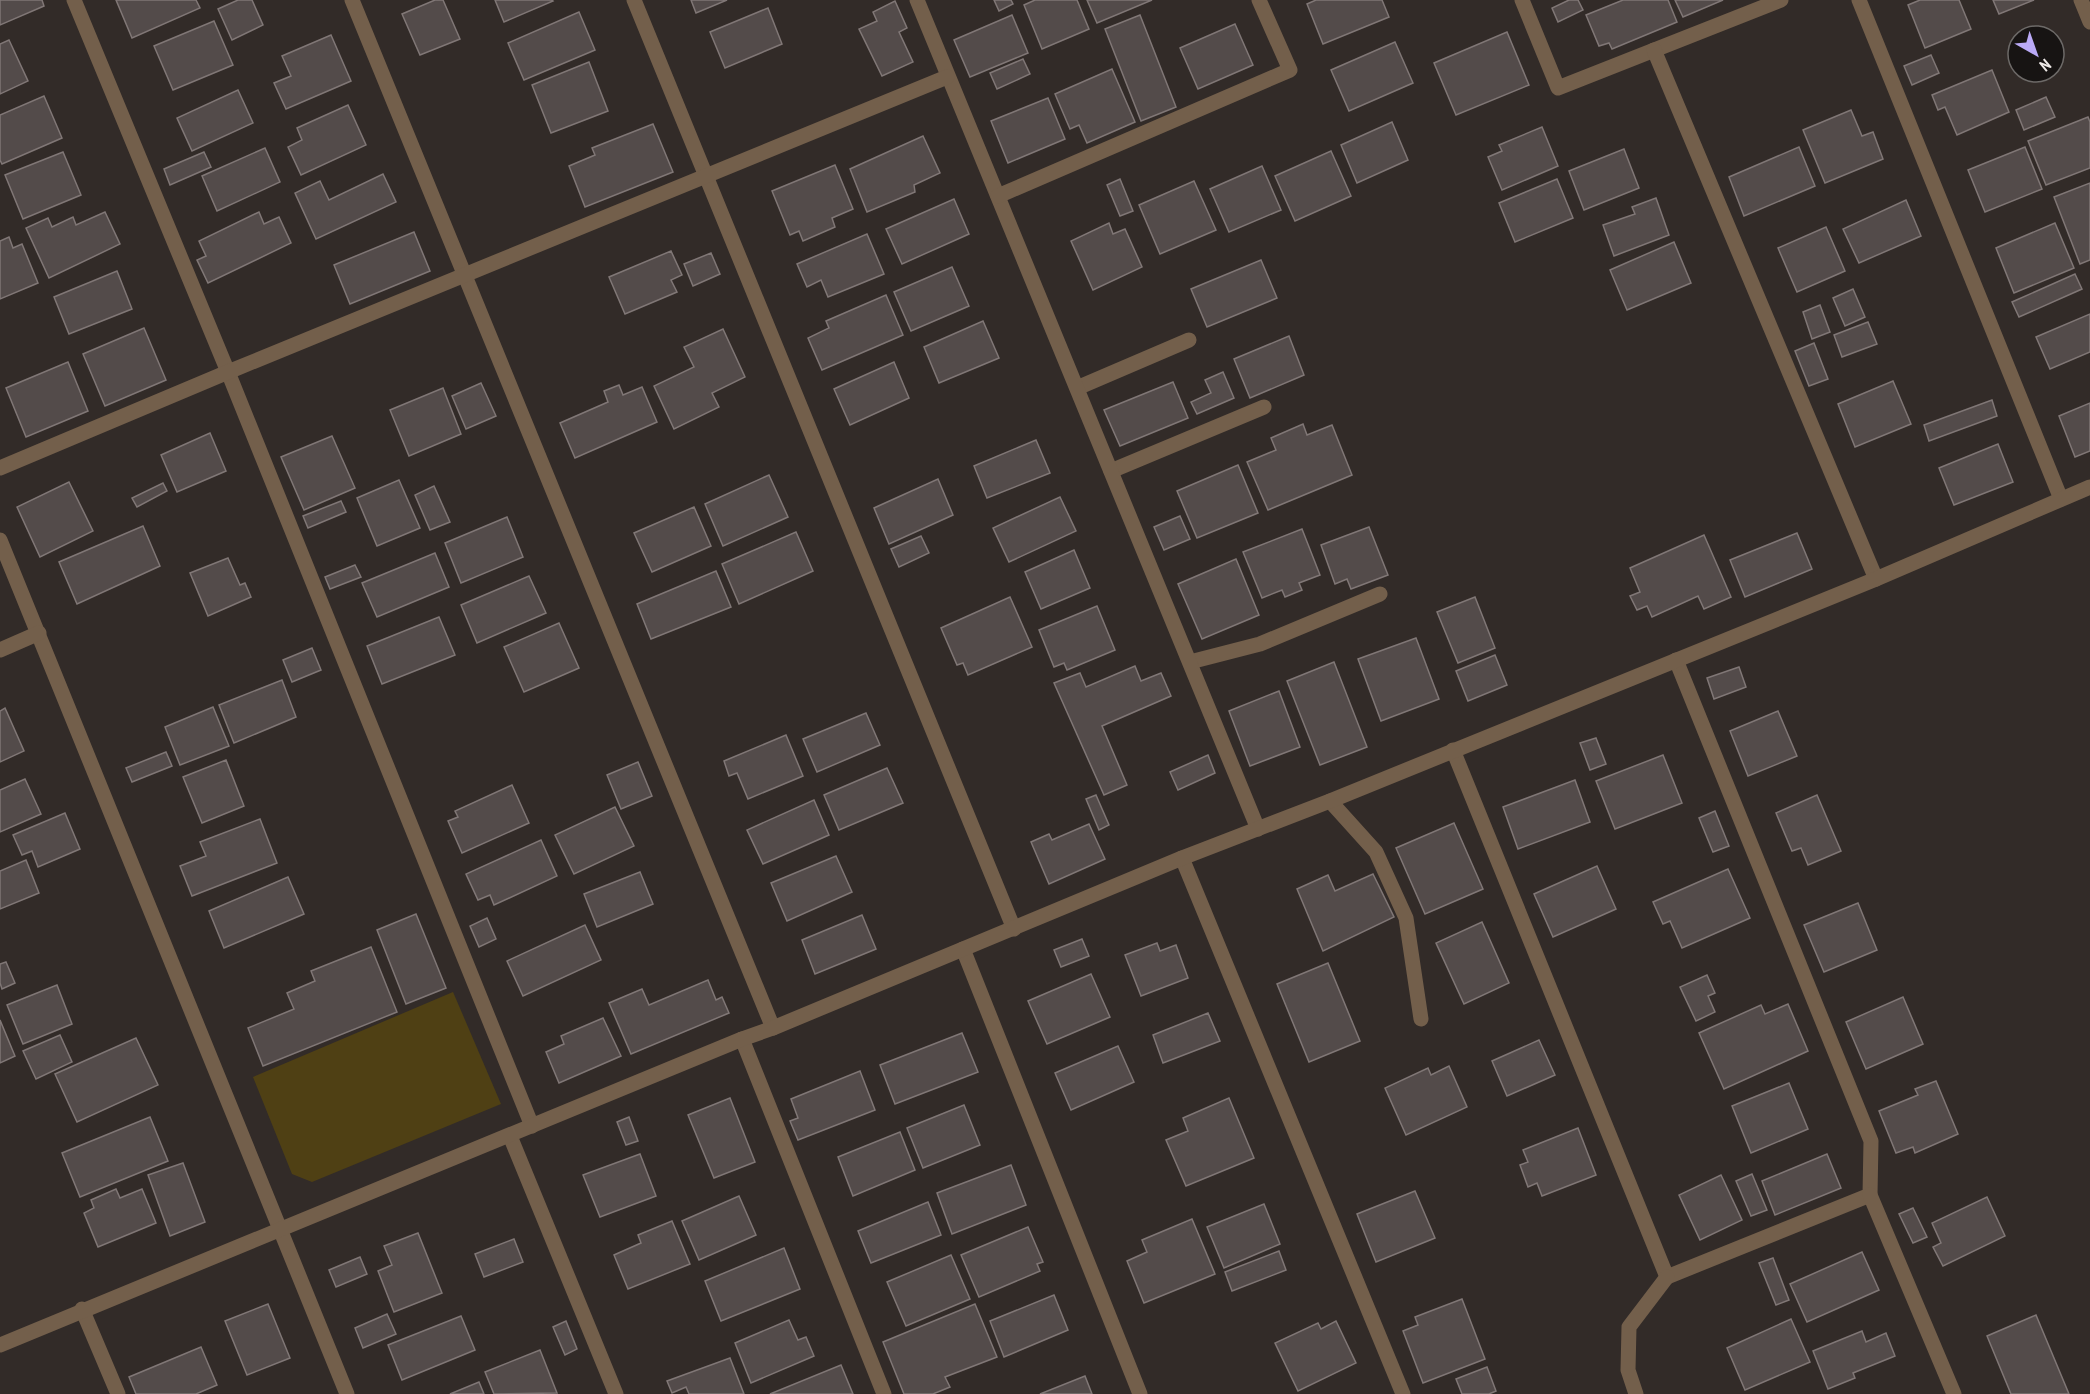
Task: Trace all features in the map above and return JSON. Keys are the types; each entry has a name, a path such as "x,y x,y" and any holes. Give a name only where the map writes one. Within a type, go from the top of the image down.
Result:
{"street":[{"path":"74,0 228,372 532,1126"},
{"path":"352,0 773,1028"},
{"path":"634,0 1014,928"},
{"path":"917,0 1258,829"},
{"path":"998,196 1290,70 1259,0"},
{"path":"1522,0 1558,88 1781,0"},
{"path":"1859,0 2061,499"},
{"path":"2081,0 2090,22"},
{"path":"1654,50 1876,579"},
{"path":"0,468 947,77"},
{"path":"1077,388 1189,340"},
{"path":"1112,471 1264,407"},
{"path":"0,1345 82,1309 510,1136 1182,858 1330,801 1876,579 2090,487"},
{"path":"0,540 347,1394"},
{"path":"1190,662 1260,644 1380,594"},
{"path":"0,650 39,633"},
{"path":"1676,660 1871,1141 1870,1195 1954,1394"},
{"path":"1453,750 1667,1277"},
{"path":"1330,801 1376,852 1406,918 1421,1019"},
{"path":"1182,858 1403,1394"},
{"path":"963,949 1140,1394"},
{"path":"742,1039 884,1394"},
{"path":"510,1136 616,1394"},
{"path":"1636,1394 1628,1370 1629,1327 1667,1277 1870,1195"},
{"path":"82,1309 118,1394"}],"shaded area":[{"path":"453,992 501,1104 312,1182 292,1174 253,1077"}],"building":[{"path":"0,0 42,0 44,6 0,25"},
{"path":"116,0 196,0 200,8 132,38"},
{"path":"238,0 252,0 263,25 232,40 218,9"},
{"path":"435,0 443,0 460,39 420,55 402,14"},
{"path":"495,0 552,0 553,1 504,22"},
{"path":"691,0 727,0 696,13"},
{"path":"994,0 1011,0 1013,4 999,11"},
{"path":"1035,0 1077,0 1089,29 1042,49 1024,5"},
{"path":"1087,0 1152,0 1097,23"},
{"path":"1316,0 1382,0 1389,17 1323,44 1307,4"},
{"path":"1569,0 1578,0 1583,10 1558,22 1552,8"},
{"path":"1623,0 1668,0 1677,22 1612,49 1609,43 1599,46 1586,15"},
{"path":"1675,0 1723,0 1683,17"},
{"path":"1920,0 1959,0 1971,29 1925,48 1908,5"},
{"path":"1993,0 2034,0 1999,14"},
{"path":"895,1 907,28 899,32 913,62 882,76 859,29 877,21 873,12"},
{"path":"768,8 782,44 725,68 710,32"},
{"path":"579,12 595,50 524,80 508,43"},
{"path":"1012,15 1028,53 970,77 954,40"},
{"path":"1140,15 1176,107 1141,121 1105,29"},
{"path":"214,21 233,65 173,90 154,46"},
{"path":"1235,24 1253,65 1198,89 1180,48"},
{"path":"1507,32 1529,85 1456,115 1434,63"},
{"path":"331,35 351,81 286,109 274,83 291,76 282,56"},
{"path":"9,40 28,81 0,94 0,44"},
{"path":"1395,42 1413,83 1349,111 1331,70"},
{"path":"1931,55 1939,73 1912,85 1904,66"},
{"path":"1023,59 1030,74 997,89 990,73"},
{"path":"589,62 608,111 551,133 532,85"},
{"path":"1112,69 1135,122 1087,143 1079,125 1070,129 1055,94"},
{"path":"1992,70 2009,112 1957,135 1945,107 1938,110 1932,95"},
{"path":"238,90 253,123 192,151 177,118"},
{"path":"44,96 62,138 2,164 0,160 0,115"},
{"path":"2046,97 2055,117 2024,130 2016,110"},
{"path":"1048,98 1065,139 1008,163 991,121"},
{"path":"348,105 366,145 301,175 288,147 302,140 297,128"},
{"path":"1851,110 1862,136 1873,132 1883,159 1825,183 1803,130"},
{"path":"2088,117 2090,122 2090,168 2046,185 2028,141"},
{"path":"1392,122 1408,160 1357,183 1341,145"},
{"path":"653,124 673,172 585,207 569,166 595,155 592,148"},
{"path":"1542,127 1558,166 1502,190 1488,157 1502,151 1499,145"},
{"path":"923,136 940,173 914,185 915,192 867,212 850,169"},
{"path":"1799,147 1815,186 1744,216 1729,177"},
{"path":"2025,147 2042,189 1985,212 1968,170"},
{"path":"265,148 280,182 217,211 202,176"},
{"path":"1624,149 1639,188 1584,210 1569,171"},
{"path":"1331,151 1351,196 1295,221 1275,176"},
{"path":"63,152 81,195 23,219 5,175"},
{"path":"204,152 211,167 170,185 164,169"},
{"path":"835,165 853,209 832,218 835,227 803,241 799,231 790,235 772,191"},
{"path":"1262,166 1281,210 1229,232 1210,189"},
{"path":"383,174 396,202 316,239 295,193 320,181 329,200"},
{"path":"1120,179 1133,211 1120,216 1107,185"},
{"path":"1557,179 1573,218 1515,242 1499,203"},
{"path":"1194,181 1216,230 1160,254 1139,205"},
{"path":"2090,183 2090,260 2080,264 2054,197"},
{"path":"1656,198 1669,235 1614,256 1603,225 1635,214 1632,207"},
{"path":"954,199 969,234 902,264 886,229"},
{"path":"1906,200 1921,236 1859,263 1843,229"},
{"path":"105,212 120,244 49,278 26,228 48,218 52,227 73,217 76,225"},
{"path":"259,212 264,224 279,217 291,243 208,283 197,260 206,256 199,241"},
{"path":"1109,223 1113,234 1125,229 1142,267 1093,290 1071,241"},
{"path":"2055,223 2074,268 2014,293 1996,248"},
{"path":"1826,227 1845,271 1797,292 1778,248"},
{"path":"414,232 430,271 350,304 334,265"},
{"path":"867,234 884,274 828,297 821,280 807,287 797,264"},
{"path":"9,237 13,248 22,244 38,283 0,299 0,241"},
{"path":"1674,242 1691,283 1627,310 1610,270"},
{"path":"671,251 682,275 671,280 677,292 625,314 609,277"},
{"path":"711,253 720,274 693,286 684,264"},
{"path":"1261,260 1277,298 1207,327 1191,289"},
{"path":"952,267 969,306 911,331 894,292"},
{"path":"117,271 132,309 69,334 54,297"},
{"path":"2075,274 2082,289 2019,317 2012,302"},
{"path":"1853,289 1865,317 1845,326 1833,298"},
{"path":"886,295 903,335 822,370 808,338 829,328 826,321"},
{"path":"1820,305 1830,332 1812,339 1803,312"},
{"path":"2090,314 2090,352 2050,369 2036,337"},
{"path":"983,321 999,358 939,383 924,347"},
{"path":"1868,322 1877,344 1842,357 1834,335"},
{"path":"144,328 166,380 105,406 83,354"},
{"path":"723,329 745,377 712,393 719,407 674,429 654,386 694,367 684,347"},
{"path":"1289,336 1304,375 1250,398 1234,359"},
{"path":"1814,343 1828,379 1809,386 1795,351"},
{"path":"68,362 88,411 26,437 6,388"},
{"path":"894,362 909,398 850,425 834,389"},
{"path":"1223,372 1234,398 1197,414 1191,402 1211,393 1205,380"},
{"path":"1893,381 1911,424 1855,447 1838,404"},
{"path":"1173,382 1188,418 1120,446 1104,410"},
{"path":"481,383 496,416 466,429 452,396"},
{"path":"619,385 623,395 642,387 657,422 575,458 560,423 608,402 604,391"},
{"path":"443,388 461,434 409,456 390,410"},
{"path":"1992,400 1997,416 1929,441 1924,425"},
{"path":"2090,403 2090,451 2075,457 2059,416"},
{"path":"1303,424 1307,435 1332,425 1352,475 1268,510 1247,462 1276,450 1271,438"},
{"path":"210,433 226,471 177,492 161,455"},
{"path":"332,436 355,488 304,510 281,457"},
{"path":"1036,440 1050,473 987,498 974,466"},
{"path":"1998,444 2013,482 1954,505 1939,468"},
{"path":"1238,465 1258,513 1197,538 1177,491"},
{"path":"769,475 788,517 723,546 705,504"},
{"path":"938,479 953,515 889,544 874,508"},
{"path":"399,480 420,528 377,546 357,498"},
{"path":"69,482 93,531 40,557 17,507"},
{"path":"163,483 167,491 137,507 132,498"},
{"path":"434,486 450,522 430,530 415,495"},
{"path":"1060,497 1076,531 1009,562 993,528"},
{"path":"341,501 346,512 308,528 303,516"},
{"path":"694,507 711,546 652,572 634,533"},
{"path":"1180,516 1190,539 1164,550 1154,527"},
{"path":"507,517 523,557 461,583 445,543"},
{"path":"143,526 160,566 77,604 59,562"},
{"path":"1369,527 1388,575 1351,589 1347,579 1335,584 1321,545"},
{"path":"1302,529 1320,575 1299,583 1302,590 1285,597 1282,590 1262,598 1243,552"},
{"path":"796,532 813,571 739,604 722,564"},
{"path":"1797,533 1812,569 1745,597 1730,560"},
{"path":"1704,535 1731,597 1704,609 1698,596 1652,617 1647,606 1637,610 1630,596 1640,592 1630,568"},
{"path":"921,536 929,553 899,567 891,549"},
{"path":"1074,550 1090,588 1041,609 1025,572"},
{"path":"435,553 449,587 377,617 362,583"},
{"path":"228,558 240,585 245,583 251,597 208,616 190,573"},
{"path":"1236,559 1259,615 1202,639 1178,584"},
{"path":"355,565 361,577 330,589 325,577"},
{"path":"716,571 731,607 651,639 637,604"},
{"path":"529,576 546,613 477,643 461,605"},
{"path":"1010,597 1032,647 968,675 963,663 957,665 941,628"},
{"path":"1475,597 1495,648 1458,663 1437,612"},
{"path":"1097,606 1115,650 1067,670 1064,663 1054,667 1039,630"},
{"path":"439,617 455,655 382,684 367,646"},
{"path":"559,623 579,668 524,692 504,647"},
{"path":"1416,638 1439,699 1381,721 1358,659"},
{"path":"312,648 321,670 292,682 283,660"},
{"path":"1495,655 1507,685 1468,701 1456,671"},
{"path":"1334,662 1367,747 1320,765 1287,681"},
{"path":"1135,666 1141,681 1161,673 1171,696 1102,726 1127,785 1104,795 1054,683 1080,673 1086,687"},
{"path":"1739,667 1746,687 1714,699 1707,678"},
{"path":"282,680 296,717 234,743 219,705"},
{"path":"1279,691 1300,747 1250,766 1229,711"},
{"path":"213,707 229,746 180,765 165,727"},
{"path":"5,708 24,751 0,762 0,711"},
{"path":"1778,711 1797,756 1748,776 1730,731"},
{"path":"866,713 880,745 817,772 803,739"},
{"path":"786,735 803,776 748,799 737,773 729,776 724,761"},
{"path":"1596,738 1606,764 1590,770 1580,743"},
{"path":"166,752 172,766 132,782 126,768"},
{"path":"1208,755 1215,773 1178,790 1170,772"},
{"path":"1663,755 1682,803 1615,829 1596,781"},
{"path":"226,760 244,806 202,823 183,777"},
{"path":"638,762 652,796 621,809 607,775"},
{"path":"887,768 903,803 839,830 824,795"},
{"path":"25,779 41,814 0,832 0,790"},
{"path":"1575,780 1590,822 1518,849 1503,807"},
{"path":"512,785 529,823 462,853 448,821 458,817 455,811"},
{"path":"1096,795 1109,825 1099,830 1086,799"},
{"path":"1817,795 1841,851 1808,865 1801,848 1792,851 1776,813"},
{"path":"814,800 829,835 763,864 747,830"},
{"path":"615,807 634,846 574,874 555,835"},
{"path":"1715,811 1729,846 1713,852 1699,818"},
{"path":"65,813 80,849 38,867 32,851 22,855 13,835"},
{"path":"260,819 277,863 192,896 180,866 206,856 200,842"},
{"path":"1454,823 1483,889 1425,914 1396,848"},
{"path":"1089,824 1105,859 1049,884 1031,842 1049,834 1052,840"},
{"path":"541,840 557,876 494,905 490,895 478,900 466,874"},
{"path":"836,856 852,892 787,921 771,883"},
{"path":"26,860 39,893 0,909 0,871"},
{"path":"1597,866 1616,909 1553,937 1534,894"},
{"path":"1728,869 1750,918 1682,948 1670,921 1663,924 1653,902"},
{"path":"640,872 653,904 597,927 584,894"},
{"path":"1373,874 1394,917 1323,951 1297,889 1328,875 1335,891"},
{"path":"288,877 304,914 224,948 209,911"},
{"path":"1858,903 1877,950 1824,972 1804,925"},
{"path":"416,914 446,988 406,1004 377,930"},
{"path":"862,915 876,949 815,974 802,940"},
{"path":"487,918 496,939 479,947 470,926"},
{"path":"1482,922 1509,983 1464,1004 1436,943"},
{"path":"585,925 601,960 523,996 507,961"},
{"path":"1082,939 1089,956 1061,967 1054,950"},
{"path":"1157,943 1160,951 1176,945 1188,978 1141,996 1125,955"},
{"path":"371,947 397,1012 263,1066 248,1028 294,1009 287,993 315,981 311,971"},
{"path":"6,962 15,983 2,989 0,964"},
{"path":"1328,963 1360,1041 1309,1062 1277,984"},
{"path":"1091,974 1110,1017 1047,1044 1028,1001"},
{"path":"1707,975 1715,993 1708,996 1715,1012 1696,1021 1680,987"},
{"path":"708,980 716,1000 722,997 729,1013 631,1054 609,1003 642,989 649,1005"},
{"path":"57,985 72,1024 23,1044 7,1005"},
{"path":"1903,997 1923,1044 1866,1069 1846,1022"},
{"path":"1788,1004 1808,1051 1724,1089 1699,1033 1761,1005 1765,1014"},
{"path":"1208,1013 1220,1041 1163,1063 1153,1035"},
{"path":"603,1018 621,1056 559,1083 546,1052 564,1044 561,1036"},
{"path":"0,1020 15,1056 0,1063"},
{"path":"962,1033 978,1072 895,1104 880,1065"},
{"path":"60,1035 72,1062 36,1079 23,1051"},
{"path":"136,1038 158,1085 77,1122 55,1074"},
{"path":"1539,1040 1555,1075 1507,1096 1492,1061"},
{"path":"1118,1046 1134,1082 1071,1110 1055,1073"},
{"path":"1449,1066 1467,1107 1406,1135 1385,1088 1428,1068 1431,1075"},
{"path":"860,1071 875,1110 798,1140 790,1121 798,1118 791,1099"},
{"path":"1936,1081 1958,1134 1915,1153 1913,1147 1896,1153 1879,1111 1918,1095 1915,1089"},
{"path":"1789,1083 1808,1129 1751,1153 1732,1106"},
{"path":"730,1098 755,1162 714,1178 688,1115"},
{"path":"1229,1098 1254,1158 1186,1186 1166,1140 1188,1131 1183,1118"},
{"path":"964,1105 980,1145 923,1168 907,1128"},
{"path":"150,1117 168,1161 80,1197 62,1153"},
{"path":"629,1117 638,1141 626,1145 617,1122"},
{"path":"1578,1128 1596,1175 1542,1196 1537,1183 1528,1187 1520,1165 1528,1162 1523,1150"},
{"path":"900,1132 915,1170 853,1196 838,1157"},
{"path":"640,1154 656,1196 600,1217 583,1175"},
{"path":"1827,1154 1841,1188 1775,1215 1762,1181"},
{"path":"183,1163 205,1222 170,1236 148,1175"},
{"path":"1011,1165 1026,1205 952,1234 937,1193"},
{"path":"1752,1174 1767,1210 1751,1216 1736,1181"},
{"path":"1721,1175 1742,1220 1700,1240 1679,1195"},
{"path":"116,1189 120,1198 142,1189 156,1223 98,1247 84,1213 94,1208 91,1200"},
{"path":"1415,1191 1435,1238 1376,1262 1357,1214"},
{"path":"739,1196 756,1235 699,1260 682,1221"},
{"path":"1987,1197 2005,1236 1943,1266 1933,1247 1941,1243 1932,1223"},
{"path":"928,1202 941,1235 871,1263 858,1231"},
{"path":"1264,1204 1280,1244 1224,1268 1207,1227"},
{"path":"1913,1208 1927,1237 1913,1243 1899,1214"},
{"path":"1192,1219 1215,1274 1144,1303 1127,1261 1147,1252 1142,1240"},
{"path":"672,1221 690,1264 628,1289 614,1255 641,1243 638,1235"},
{"path":"1028,1227 1043,1262 1037,1264 1040,1271 979,1297 961,1255"},
{"path":"418,1233 442,1293 394,1312 378,1271 392,1265 384,1246"},
{"path":"514,1239 523,1262 484,1277 475,1254"},
{"path":"784,1248 800,1289 721,1321 705,1281"},
{"path":"1279,1251 1286,1270 1232,1291 1225,1272"},
{"path":"1862,1252 1879,1290 1807,1322 1790,1284"},
{"path":"951,1255 970,1299 906,1326 887,1282"},
{"path":"360,1257 367,1274 336,1287 329,1270"},
{"path":"1773,1258 1789,1300 1776,1305 1759,1263"},
{"path":"1054,1295 1068,1330 1004,1357 990,1321"},
{"path":"1462,1299 1485,1359 1423,1383 1403,1331 1418,1325 1415,1317"},
{"path":"268,1304 290,1358 247,1375 225,1321"},
{"path":"975,1304 997,1357 945,1377 950,1387 933,1394 904,1394 883,1342"},
{"path":"387,1314 396,1334 363,1348 355,1328"},
{"path":"2036,1315 2069,1394 2011,1394 1987,1336"},
{"path":"461,1316 475,1350 402,1380 388,1345"},
{"path":"1791,1319 1810,1362 1745,1390 1727,1348"},
{"path":"789,1320 798,1340 806,1337 814,1356 751,1383 735,1343"},
{"path":"566,1321 577,1349 565,1355 553,1327"},
{"path":"1336,1321 1356,1363 1298,1391 1275,1343 1318,1323 1321,1329"},
{"path":"1862,1331 1866,1342 1886,1333 1895,1356 1853,1373 1855,1378 1828,1389 1813,1351"},
{"path":"201,1347 217,1385 196,1394 136,1394 129,1377"},
{"path":"540,1350 557,1393 494,1394 485,1372"},
{"path":"730,1358 744,1394 689,1394 686,1387 672,1393 667,1381"},
{"path":"841,1365 853,1394 770,1394"},
{"path":"1487,1367 1496,1391 1489,1394 1462,1394 1456,1379"},
{"path":"1085,1376 1092,1394 1040,1394"},
{"path":"479,1382 484,1394 450,1394"}]}
